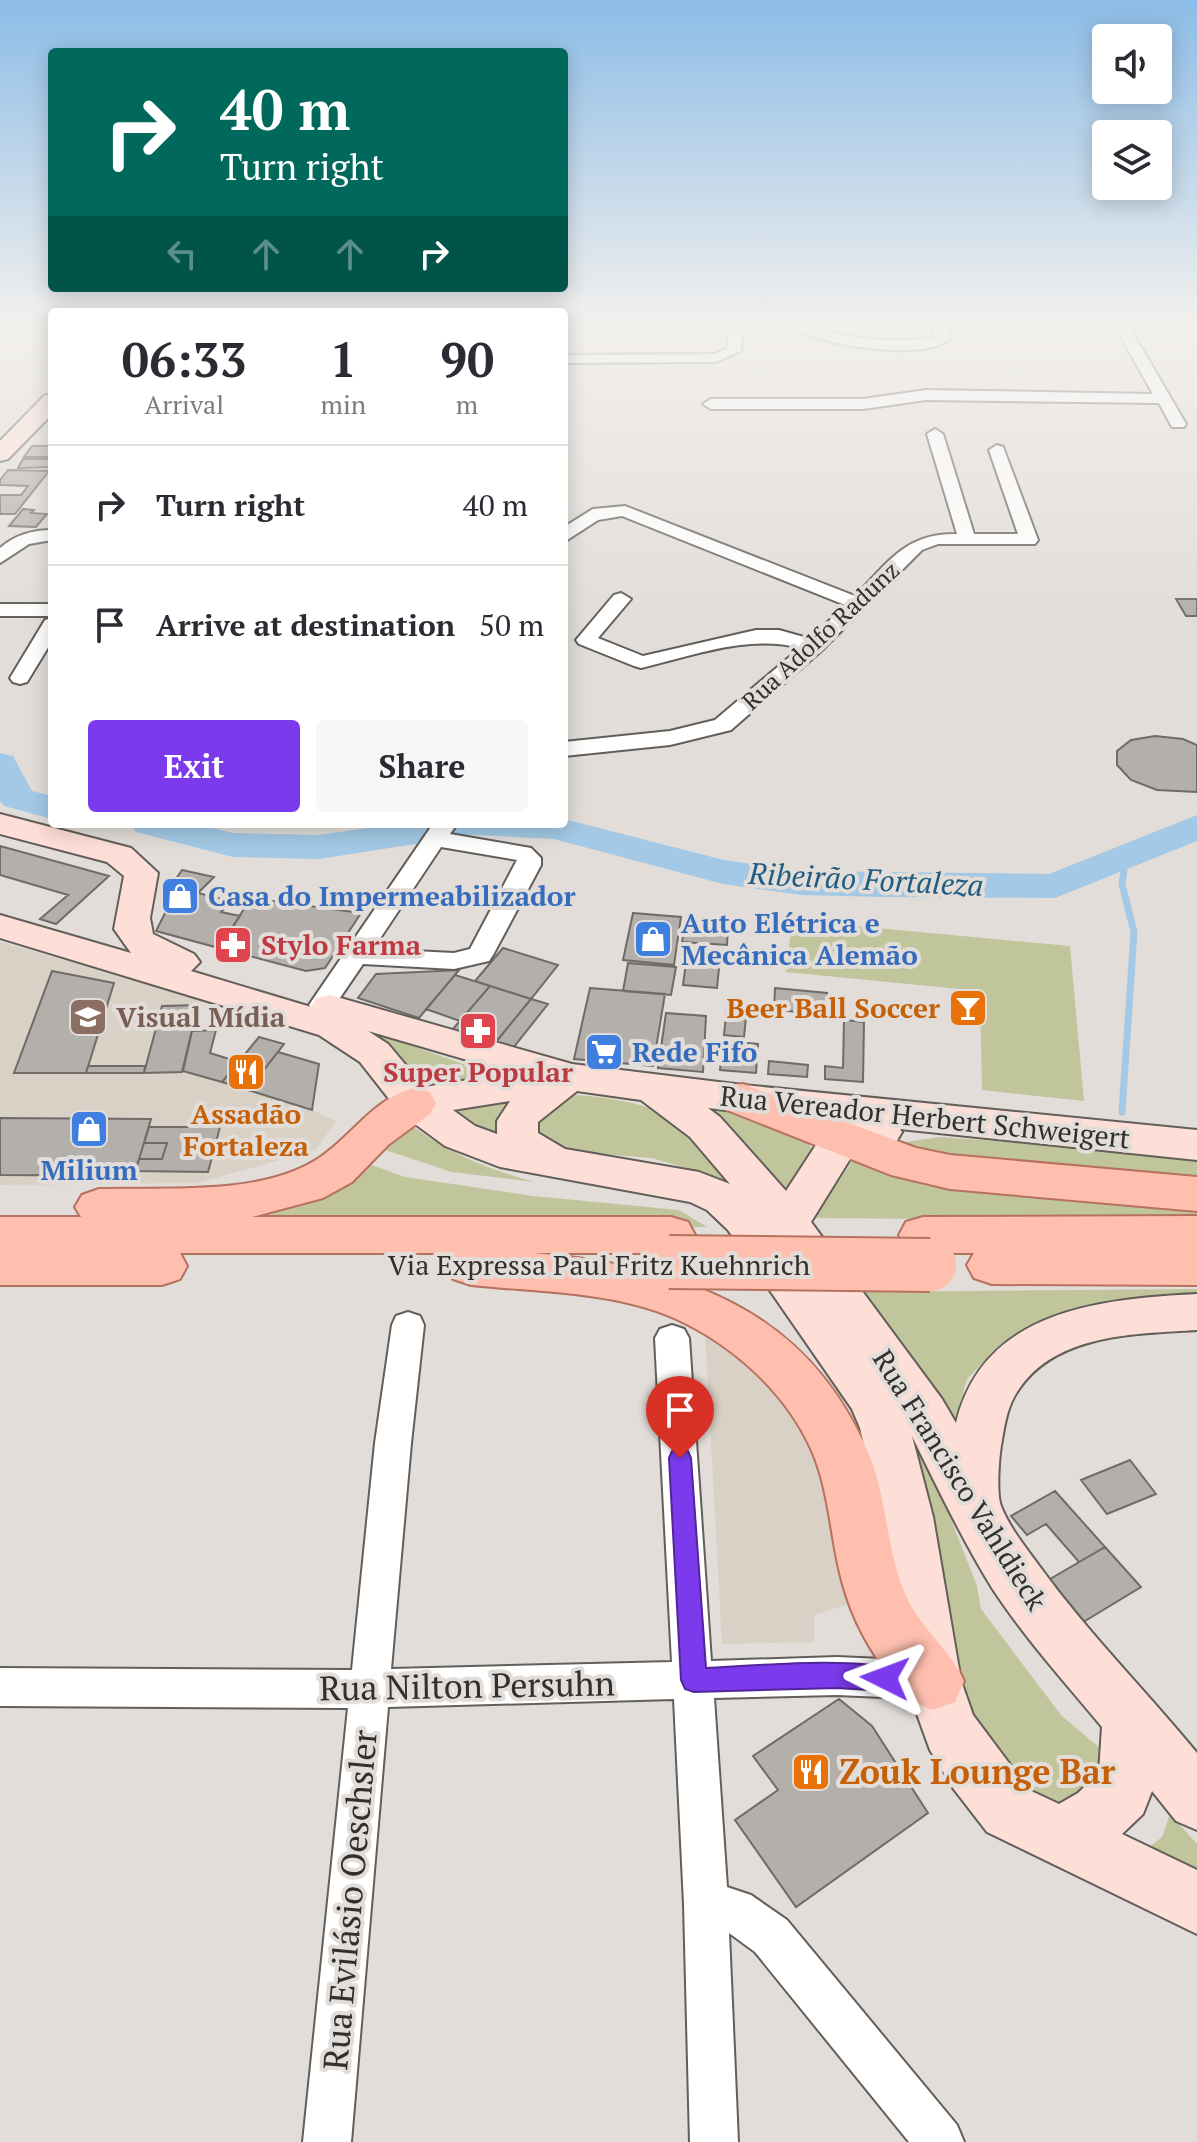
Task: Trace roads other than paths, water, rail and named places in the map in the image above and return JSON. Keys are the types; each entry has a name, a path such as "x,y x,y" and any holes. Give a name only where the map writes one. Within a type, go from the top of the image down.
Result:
{"main road":[{"path":"0,454 30,423"},
{"name":"Rua Francisco Vahldieck","path":"0,824 119,855 141,873 142,884 134,906 132,937 145,947 186,965 571,1077 652,1088 705,1127 788,1223 925,1413 975,1510 1043,1615 1197,1800"},
{"path":"49,940 87,933 110,924 134,906"},
{"name":"Rua Francisco Vahldieck","path":"0,926 333,1026 374,1053 414,1103 460,1136 500,1152 653,1178 699,1188 722,1199 744,1219 871,1398 885,1428 907,1517 933,1681 950,1730 974,1768 1008,1811 1197,1903"},
{"path":"0,1210 242,1202 275,1195 306,1186 335,1170 372,1134 414,1103 571,1077"},
{"path":"566,1165 530,1152 519,1139 517,1122 523,1109 571,1077"},
{"name":"Rua Vereador Herbert Schweigert","path":"652,1088 1197,1145"},
{"path":"743,1099 908,1163 950,1172 1197,1194"},
{"path":"788,1223 842,1138 954,1120"},
{"name":"Via Expressa Paul Fritz Kuehnrich","path":"926,1250 1197,1234"},
{"name":"Via Expressa Paul Fritz Kuehnrich","path":"0,1235 926,1250 1197,1266"},
{"name":"Via Expressa Paul Fritz Kuehnrich","path":"0,1266 471,1266 670,1248"},
{"path":"471,1266 613,1283 649,1291 692,1304 770,1353 808,1393 834,1433 851,1483 876,1595 891,1629 933,1681"},
{"path":"975,1510 972,1474 982,1408 993,1384 1015,1357 1049,1338 1098,1322 1197,1312"},
{"path":"1059,1836 1103,1814 1118,1798 1128,1780 1134,1757 1131,1717"}],"street":[{"path":"935,434 967,539"},
{"name":"Rua Adolfo Radunz","path":"568,749 670,738 723,725 815,646 916,546 936,539 1029,540 997,450"},
{"path":"568,533 580,521 601,511 625,511 857,603"},
{"path":"0,558 15,542 48,536"},
{"path":"621,599 586,640 641,662 756,636 779,636 815,646"},
{"path":"0,610 48,610"},
{"path":"20,678 48,631"},
{"path":"322,1005 358,956 438,833 523,853 529,858 529,865 480,955 454,961 358,956"},
{"name":"Rua Evilásio Oeschsler","path":"327,2142 369,1689 408,1325"},
{"path":"672,1338 706,1904 714,2142"},
{"name":"Rua Nilton Persuhn","path":"0,1687 369,1689 837,1676 933,1681"},
{"path":"706,1904 735,1911 771,1936 940,2142"}],"waterway":[{"name":"Ribeirão Fortaleza","path":"0,764 17,798 48,807"},
{"name":"Ribeirão Fortaleza","path":"555,828 723,872 802,883 1055,886 1197,827"},
{"name":"Ribeirão Fortaleza","path":"166,828 233,845 319,847 446,828"},
{"path":"1122,1112 1134,932 1122,884 1126,855"}],"place":[{"name":"Casa do Impermeabilizador","path":"180,896"},
{"name":"Auto Elétrica e Mecânica Alemão","path":"653,939"},
{"name":"Stylo Farma","path":"233,945"},
{"name":"Beer Ball Soccer","path":"968,1008"},
{"name":"Visual Mídia","path":"88,1017"},
{"name":"Super Popular","path":"478,1031"},
{"name":"Rede Fifo","path":"604,1052"},
{"name":"Assadão Fortaleza","path":"246,1072"},
{"name":"Milium","path":"89,1129"},
{"name":"Zouk Lounge Bar","path":"811,1772"}]}
